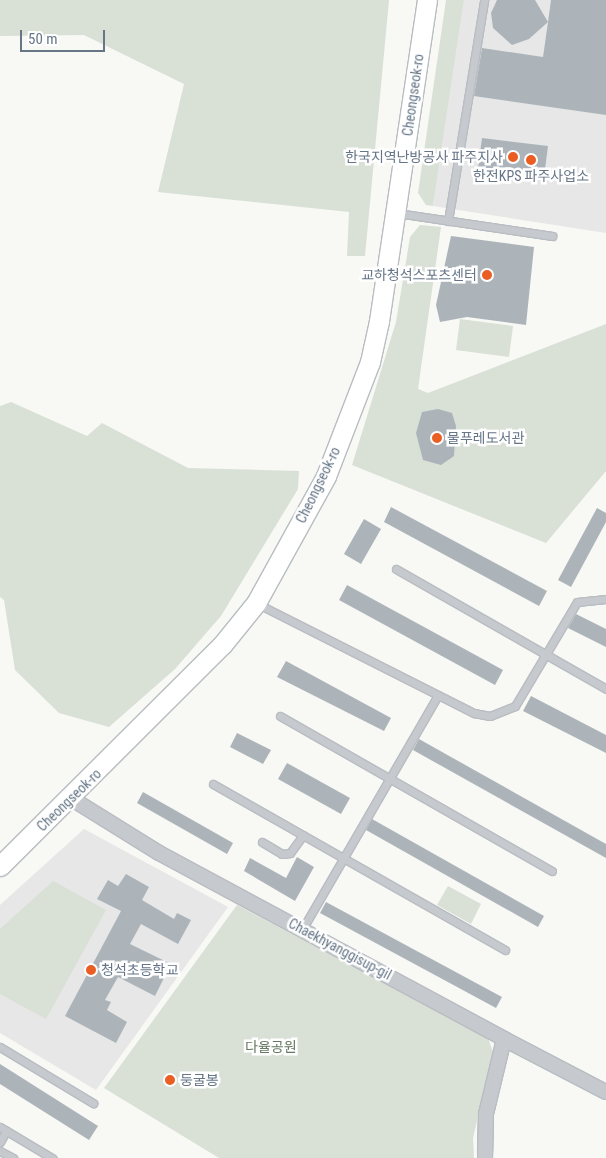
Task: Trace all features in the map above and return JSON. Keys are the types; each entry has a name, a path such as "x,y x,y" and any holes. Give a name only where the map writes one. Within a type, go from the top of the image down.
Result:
{"main road":[{"name":"Cheongseok-ro","path":"0,866 72,799 222,645 256,602 326,476 356,402 379,321 397,213 427,0"}],"street":[{"name":"Chaekhyanggisup-gil","path":"72,799 159,853 303,928 504,1039 606,1092"},
{"path":"485,1158 486,1114 504,1039"}],"lane":[{"path":"448,221 484,0"},
{"path":"397,213 552,236"},
{"path":"396,569 606,689"},
{"path":"256,602 474,713 490,716 507,710 526,691 577,602 606,599"},
{"path":"303,928 438,694"},
{"path":"280,716 552,871"},
{"path":"213,784 505,950"},
{"path":"262,842 282,854 290,853 303,835"},
{"path":"0,1047 93,1103"},
{"path":"0,1142 3,1129 52,1158"},
{"path":"0,1151 13,1158"}],"shaded area":[{"path":"464,0 606,0 606,233 433,206"},
{"name":"청석초등학교","path":"84,829 228,907 96,1090 0,1033 0,905"}],"green space":[{"path":"0,0 389,0 365,256 347,256 349,212 158,192 184,84 84,35 0,36"},
{"path":"446,0 464,0 433,206 426,205 418,193"},
{"path":"420,225 441,227 418,389 428,393 606,324 606,471 546,543 352,465 396,322 410,237"},
{"path":"460,319 513,326 509,357 456,350"},
{"path":"11,402 87,436 102,423 188,468 299,471 298,489 221,616 175,669 109,727 59,713 15,670 4,600 0,597 0,406"},
{"path":"53,881 106,910 46,1019 0,994 0,929"},
{"path":"448,886 481,904 471,924 437,905"},
{"name":"다율공원","path":"237,905 488,1038 493,1052 473,1138 474,1158 219,1158 104,1088"}],"building":[{"path":"497,0 535,0 548,22 529,39 512,45 493,28 491,13"},
{"path":"551,0 606,0 606,115 474,96 482,48 543,57"},
{"name":"한국지역난방공사 파주지사","path":"482,138 548,146 544,177 478,168"},
{"name":"교하청석스포츠센터","path":"451,236 534,247 526,325 467,317 440,322 436,305"},
{"name":"물푸레도서관","path":"438,409 452,413 456,426 454,456 441,465 423,460 416,433 422,412"},
{"path":"391,507 547,591 539,606 384,522"},
{"path":"597,508 606,513 606,522 571,587 558,580"},
{"path":"364,519 381,529 361,564 344,554"},
{"path":"347,585 503,670 495,685 339,600"},
{"path":"576,614 606,629 606,647 568,628"},
{"path":"286,661 391,718 384,731 277,677"},
{"path":"531,696 606,735 606,753 523,711"},
{"path":"237,733 271,750 263,764 230,747"},
{"path":"419,739 606,844 606,858 413,750"},
{"path":"287,763 350,798 341,814 278,779"},
{"path":"143,792 233,843 227,854 137,803"},
{"path":"372,819 544,916 538,927 366,830"},
{"path":"297,857 314,867 295,901 244,871 250,858 286,878"},
{"path":"126,874 149,887 142,900 174,919 177,913 191,920 178,944 141,924 130,944 171,964 155,996 118,977 105,1000 111,1002 107,1010 127,1022 116,1043 65,1016 121,911 97,899 108,880 118,886"},
{"path":"326,902 502,997 496,1008 320,913"},
{"path":"0,1064 98,1126 89,1140 0,1084"}],"place":[{"name":"한국지역난방공사 파주지사","path":"513,157"},
{"name":"한전KPS 파주사업소","path":"531,160"},
{"name":"교하청석스포츠센터","path":"487,275"},
{"name":"물푸레도서관","path":"437,438"},
{"name":"청석초등학교","path":"91,970"},
{"name":"둥굴봉","path":"170,1080"}]}
